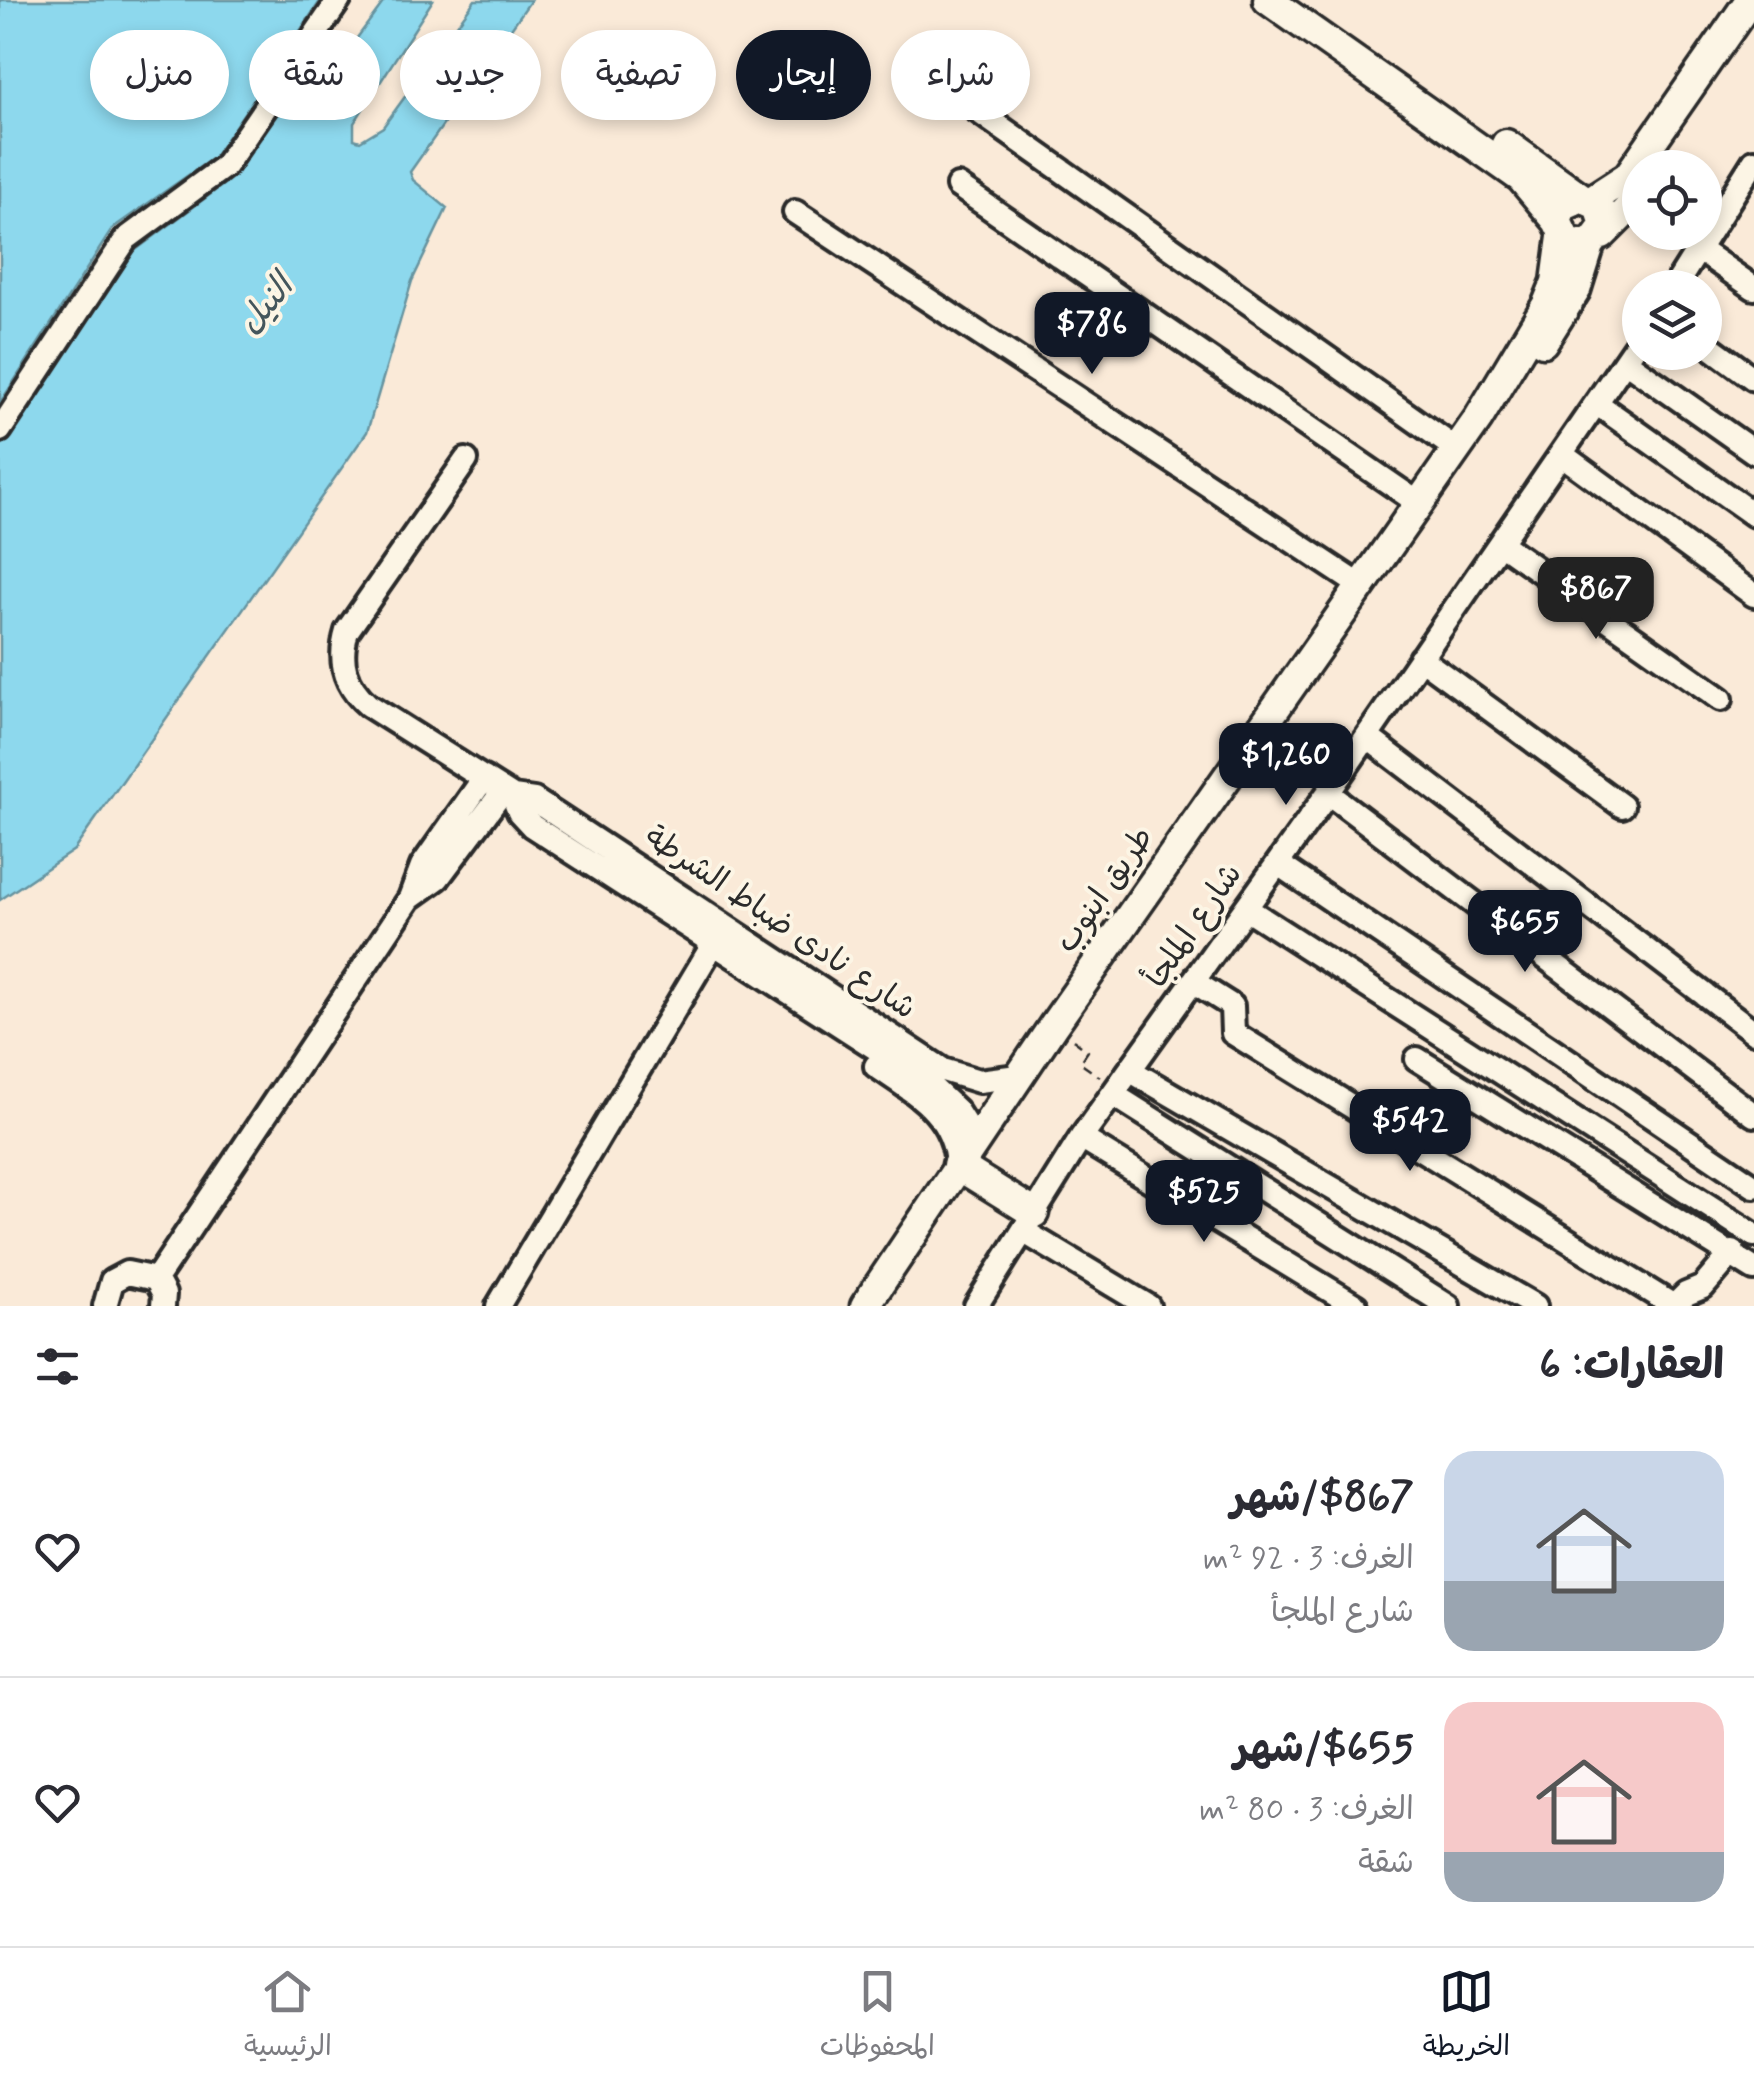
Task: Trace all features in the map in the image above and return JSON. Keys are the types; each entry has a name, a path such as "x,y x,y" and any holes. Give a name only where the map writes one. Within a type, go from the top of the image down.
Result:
{"main road":[{"path":"1268,0 1514,172 1575,246 1596,240 1604,215 1586,199 1301,0"},
{"path":"1560,229 1562,207 1628,176 1750,0"},
{"path":"1671,150 1754,25"},
{"name":"طريق ابنوب","path":"1478,419 1504,393 1566,310 1596,240 1622,218"},
{"name":"طريق ابنوب","path":"865,1306 1018,1076 1478,419 1547,304 1556,282 1560,229"},
{"path":"957,1165 1027,1217"}],"street":[{"path":"0,430 126,239 225,166 339,0"},
{"path":"990,120 1456,449"},
{"path":"1722,212 1754,162"},
{"path":"958,186 1417,502"},
{"path":"795,212 1361,586"},
{"path":"1699,250 1754,288"},
{"path":"1722,355 1754,379"},
{"name":"شارع الملجأ","path":"978,1305 1027,1217 1110,1088 1131,1071 1328,794 1622,364"},
{"path":"1639,370 1754,452"},
{"path":"1596,403 1754,515"},
{"path":"1561,454 1754,595"},
{"name":"شارع نادى ضباط الشرطة","path":"466,460 347,631 342,654 352,688 368,705 500,788 534,800 896,1050 944,1097 975,1140"},
{"path":"1500,542 1721,699"},
{"path":"1420,658 1622,806"},
{"path":"1366,737 1754,1032"},
{"path":"156,1278 410,898 422,866 500,788"},
{"name":"شارع نادى ضباط الشرطة","path":"500,788 532,826 851,1032 967,1079 992,1081 1018,1076"},
{"path":"1328,794 1754,1115"},
{"path":"1278,864 1754,1186"},
{"path":"1247,908 1754,1235"},
{"path":"498,1306 714,944"},
{"path":"1194,982 1232,1006 1233,1033 1674,1306 1686,1294 1703,1287 1733,1252"},
{"path":"851,1032 850,1047 941,1115 954,1138 957,1165"},
{"path":"1418,1059 1609,1182 1733,1252 1754,1269"},
{"path":"1131,1071 1536,1306"},
{"path":"1110,1088 1448,1306"},
{"path":"1081,1138 1356,1306"},
{"path":"1027,1217 1148,1306"},
{"path":"105,1306 112,1281 127,1272 156,1278"},
{"path":"156,1278 164,1294 162,1306"}],"path":[{"path":"1053,1026 1088,1051 1080,1064 1110,1088"}],"water":[{"path":"0,0 321,0 301,30 249,30 249,106 214,157 113,228 0,403"},
{"path":"385,0 433,0 414,30 400,30 400,51 380,83 380,30 363,30"},
{"path":"475,0 531,0 510,30 453,30"},
{"name":"النيل","path":"400,104 400,120 447,120 410,172 413,180 447,208 412,281 367,432 74,850 0,900 0,447 129,255 228,181 270,120 356,120 354,139 360,141 383,127"}]}
